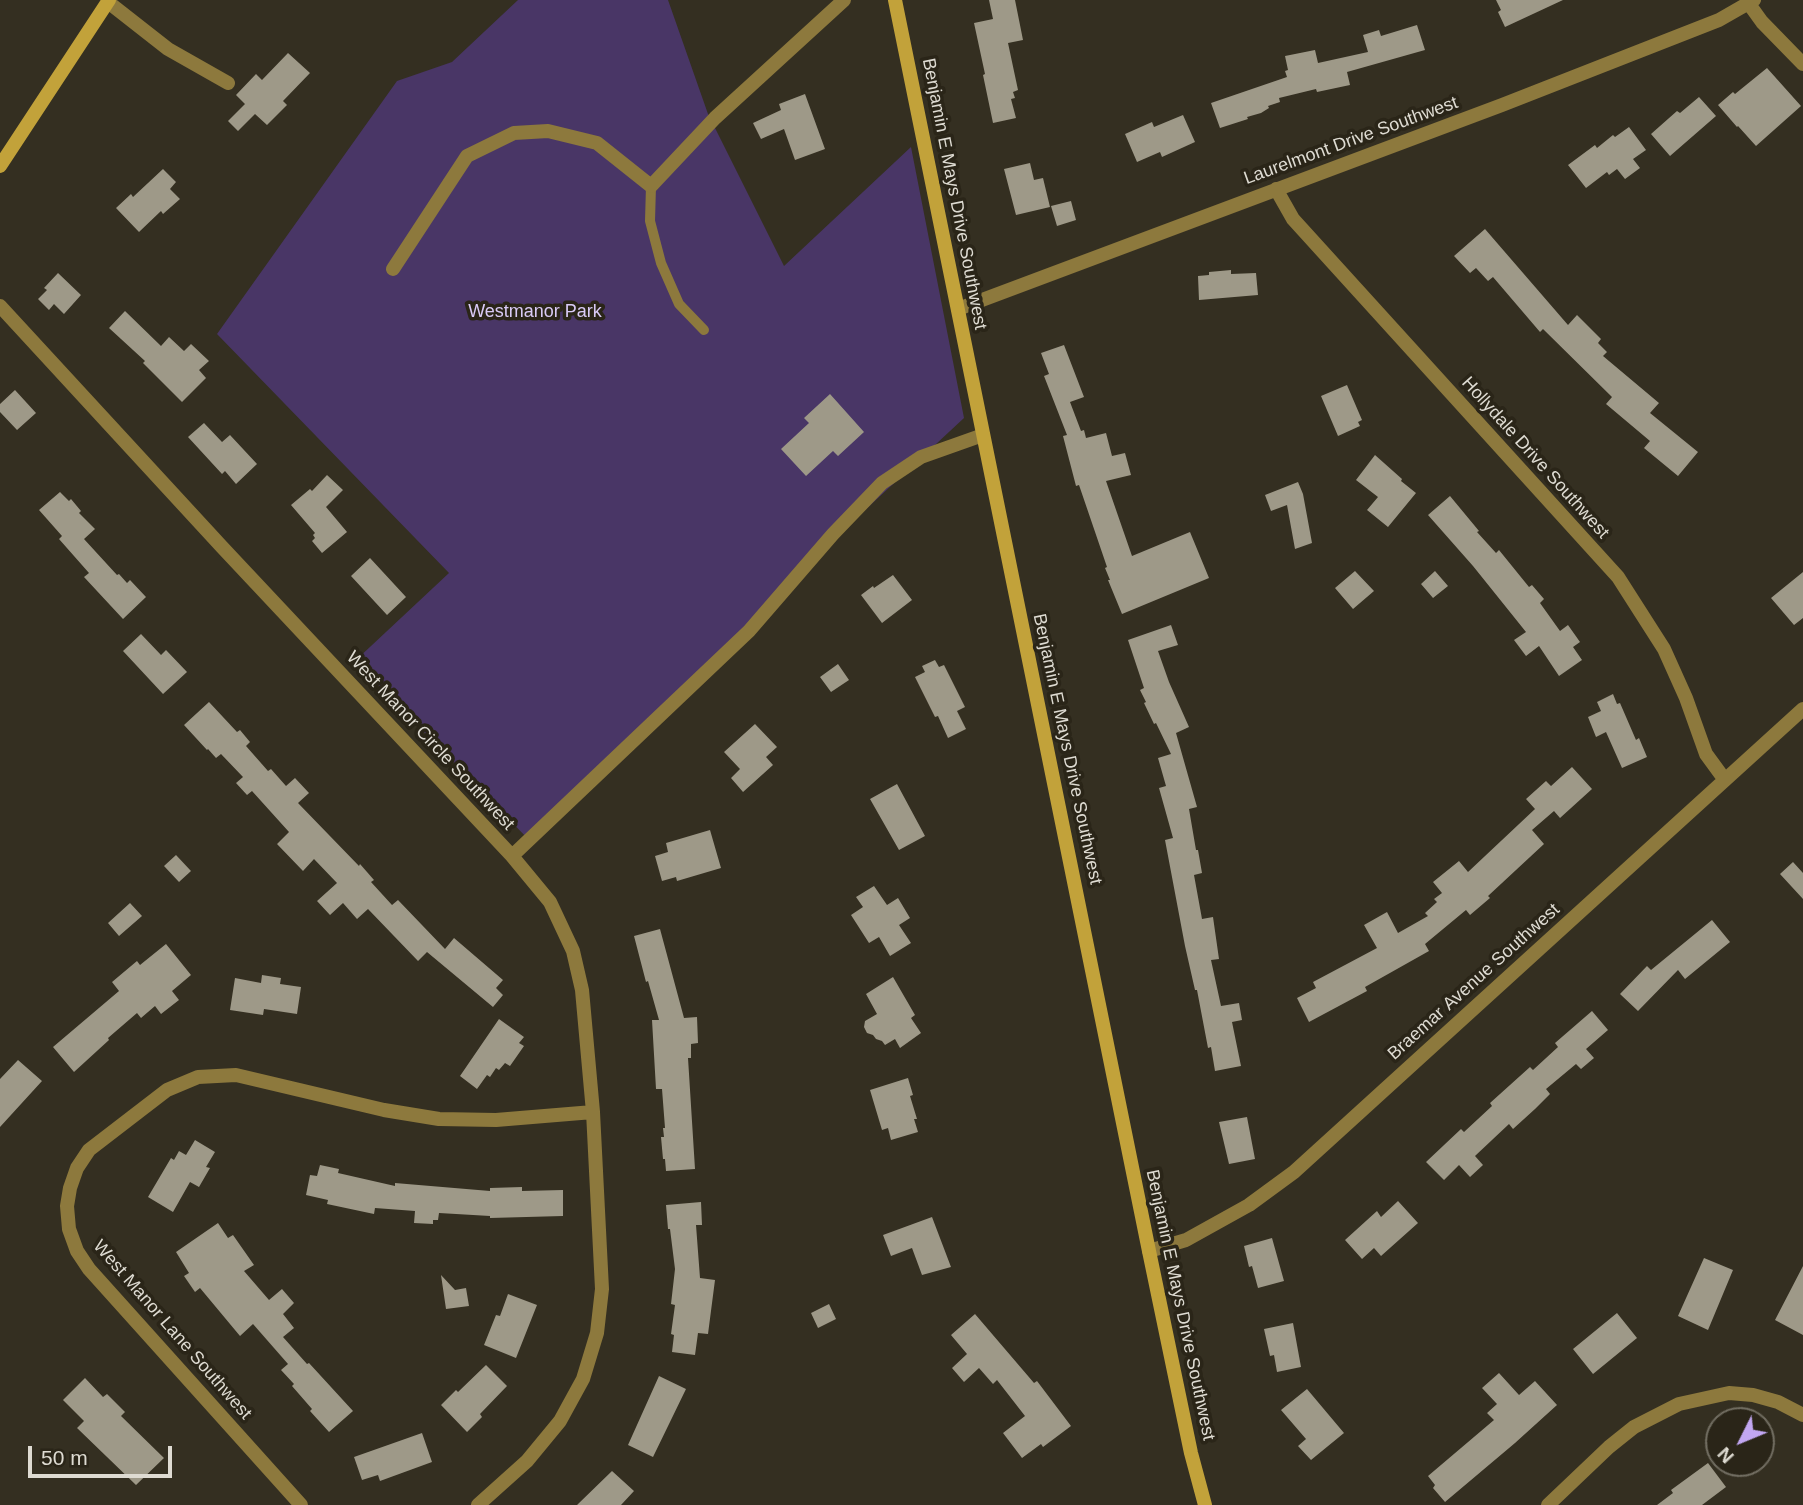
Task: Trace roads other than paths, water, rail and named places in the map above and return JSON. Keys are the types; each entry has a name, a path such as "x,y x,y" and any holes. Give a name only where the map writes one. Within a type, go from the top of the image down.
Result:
{"street":[{"path":"393,269 467,156 514,133 548,131 597,143 651,186 715,118 844,0"},
{"name":"Benjamin E Mays Drive Southwest","path":"895,0 1149,1251 1191,1453 1205,1505"},
{"path":"0,166 108,1 168,49 228,83"},
{"path":"1751,2 1762,22 1803,64"},
{"name":"Laurelmont Drive Southwest","path":"958,309 1515,100 1718,20 1751,2"},
{"name":"Hollydale Drive Southwest","path":"1276,188 1293,219 1618,577 1664,649 1686,698 1706,754 1725,780"},
{"name":"West Manor Circle Southwest","path":"0,306 512,856 749,631 833,534 882,483 920,457 983,435"},
{"name":"Braemar Avenue Southwest","path":"1149,1251 1186,1240 1249,1205 1294,1172 1803,709"},
{"path":"478,1505 527,1461 560,1421 583,1378 597,1333 602,1289 593,1112 582,989 573,951 550,902 512,856"},
{"name":"West Manor Lane Southwest","path":"301,1505 89,1269 77,1251 69,1228 69,1188 77,1168 89,1150 167,1090 198,1077 236,1076 384,1110 439,1119 496,1120 593,1112"},
{"path":"1548,1505 1634,1427 1679,1404 1729,1394 1753,1395 1778,1402 1803,1415"}],"lane":[{"path":"651,186 650,221 662,263 679,304 704,330"}],"park label":[{"name":"Westmanor Park","path":"535,312"}]}
